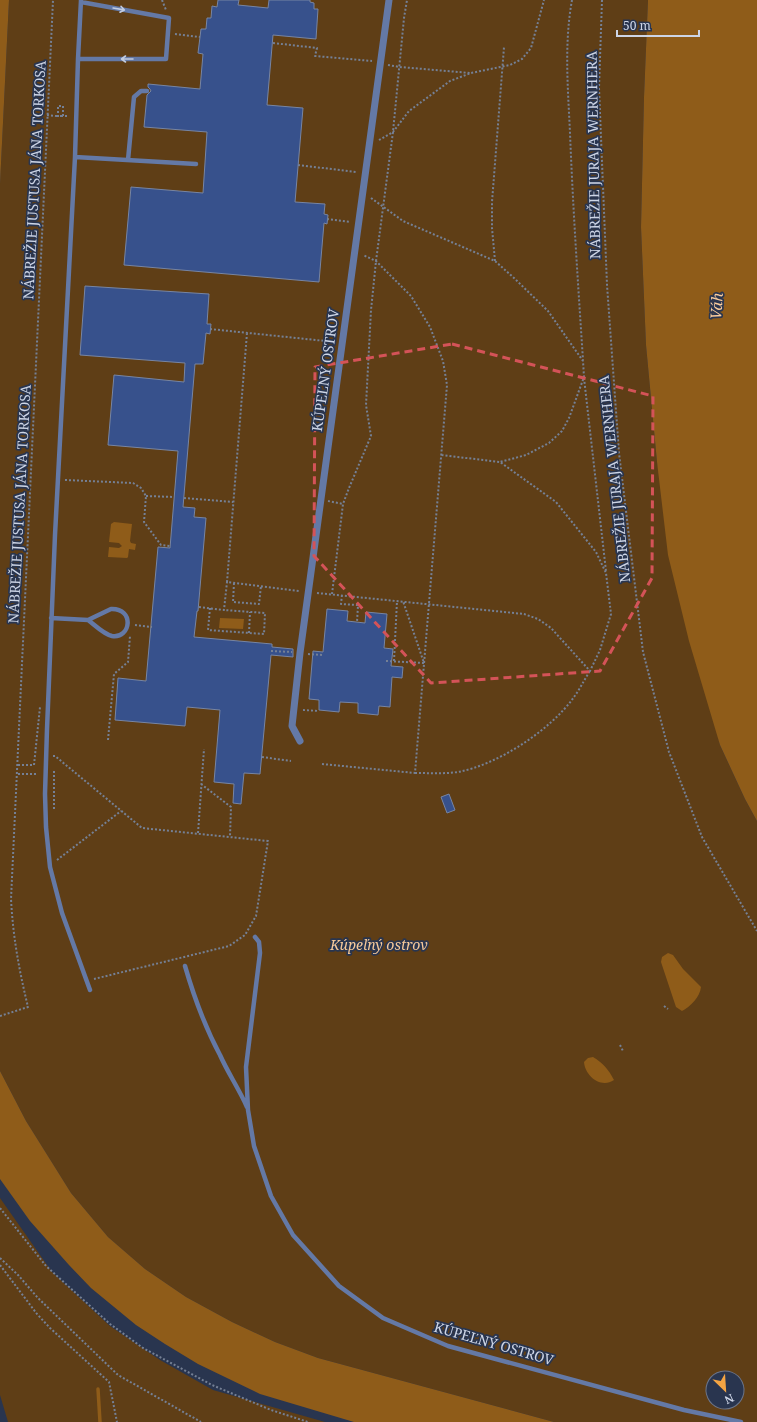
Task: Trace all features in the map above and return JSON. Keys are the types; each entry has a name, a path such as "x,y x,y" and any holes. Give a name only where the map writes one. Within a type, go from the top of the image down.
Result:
{"street":[{"name":"KÚPEĽNÝ OSTROV","path":"300,741 292,726 300,653 389,0"}],"lane":[{"path":"78,59 166,59 168,18 81,1 78,59 75,157 51,618 46,758 46,827 50,867 62,913 90,990"},
{"path":"128,160 134,97 141,92 147,91"},
{"path":"75,157 196,164"},
{"path":"51,618 88,620 111,609 116,609 124,612 130,625 124,632 111,636 88,620"},
{"name":"KÚPEĽNÝ OSTROV","path":"255,937 259,942 260,953 246,1068 248,1110 254,1146 271,1196 293,1235 339,1286 383,1318 448,1346 684,1410 741,1422"},
{"path":"185,966 194,996 219,1054 248,1110"}],"path":[{"name":"NÁBREŽIE JUSTUSA JÁNA TORKOSA","path":"0,1016 28,1007 16,959 12,927 11,899 53,0"},
{"path":"332,594 343,504 371,436 366,405 371,310 393,132 407,0"},
{"path":"370,146 393,132 409,111 450,81 471,73 503,67 522,59 530,48 544,0"},
{"path":"322,764 415,773 442,774 459,771 494,760 518,747 548,726 574,697 590,671 600,650 611,614 584,377 573,202 568,82 567,38 572,0"},
{"name":"NÁBREŽIE JURAJA WERNHERA","path":"602,0 599,88 607,285 619,453 643,652 669,752 702,837 757,931"},
{"path":"168,33 200,37"},
{"path":"273,44 317,48 316,56 381,63 400,67 471,73"},
{"path":"495,261 492,228 492,202 504,47"},
{"path":"48,115 56,116 63,116 63,106 58,106 58,116 76,116"},
{"path":"298,165 366,173"},
{"path":"363,192 383,208 410,224 495,261 548,311 583,361"},
{"path":"327,219 359,223"},
{"path":"355,252 376,261 411,296 430,327 443,361 447,385 415,773"},
{"path":"210,329 342,343"},
{"path":"224,610 247,333"},
{"path":"441,455 500,462 526,455 549,443 562,431 569,418 584,377"},
{"path":"500,462 556,502 596,552 606,573"},
{"path":"58,480 133,483 141,488 146,496 144,522 161,545 170,546"},
{"path":"146,496 174,498"},
{"path":"184,498 233,502"},
{"path":"321,500 343,504"},
{"path":"227,582 524,614 538,619 552,628 590,671"},
{"path":"234,583 233,602 259,604 261,586"},
{"path":"342,595 341,604 358,605 357,622"},
{"path":"394,661 397,601"},
{"path":"403,601 424,663"},
{"path":"199,608 210,608 266,613 264,634 208,630 210,608"},
{"path":"249,633 250,612"},
{"path":"108,740 114,674 128,662 130,625 152,627"},
{"path":"386,661 424,663"},
{"path":"18,765 34,765 39,707 48,703"},
{"path":"294,709 319,711"},
{"path":"198,833 204,749"},
{"path":"46,758 55,756"},
{"path":"55,756 55,764"},
{"path":"55,756 142,828 268,841 256,916 246,935 229,946 92,980"},
{"path":"262,757 291,761"},
{"path":"54,771 54,810"},
{"path":"18,774 28,774"},
{"path":"201,784 231,807 230,836"},
{"path":"56,860 121,811"},
{"path":"56,853 58,867"},
{"path":"664,1006 668,1009"},
{"path":"620,1046 623,1050"},
{"path":"0,1208 46,1266 110,1324 143,1348 212,1385 270,1410 308,1422"},
{"path":"0,1258 18,1275 38,1298 118,1375 202,1422"},
{"path":"0,1265 37,1314 50,1328 109,1382 117,1422"}],"highlighted area":[{"path":"452,344 653,396 652,578 600,671 431,683 314,556 315,367"}],"green space":[{"name":"Kúpeľný ostrov","path":"9,0 648,0 641,227 646,345 657,462 720,745 757,821 757,1422 554,1422 318,1358 275,1342 232,1322 186,1297 145,1269 108,1237 71,1193 26,1121 0,1071 0,184"},
{"path":"0,1198 52,1272 110,1326 160,1360 213,1390 325,1422 8,1422 0,1395"}],"water":[{"path":"0,0 9,0 0,184"},
{"name":"Váh","path":"648,0 757,0 757,821 720,745 689,641 668,555 657,462 646,345 641,227"},
{"path":"114,522 132,524 130,541 131,543 136,544 135,550 129,549 127,558 108,557 109,547 119,548 122,546 119,543 109,542 111,524"},
{"path":"220,618 244,619 243,629 219,628"},
{"path":"668,953 673,955 683,969 701,987 699,994 694,1001 682,1011 676,1007 661,962 662,957"},
{"path":"593,1057 605,1067 614,1080 604,1083 594,1080 587,1072 584,1062 588,1058"},
{"path":"0,1071 26,1121 71,1193 108,1237 145,1269 186,1297 232,1322 275,1342 318,1358 554,1422 354,1422 260,1394 198,1364 165,1344 136,1325 91,1288 30,1221 0,1179"}],"building":[{"path":"218,0 239,0 238,5 268,8 269,0 310,0 310,2 314,3 314,9 318,9 316,39 273,35 267,105 303,108 295,202 325,204 324,214 328,215 327,224 324,223 319,282 124,265 131,187 203,193 207,132 144,127 147,95 151,91 148,84 200,89 203,54 198,53 201,29 206,29 207,18 211,18 212,6 217,7"},
{"path":"85,286 209,294 207,324 211,324 210,334 206,333 203,364 195,364 183,507 195,508 194,517 206,518 198,611 194,637 272,644 272,647 293,649 293,657 271,655 260,774 244,773 241,804 233,803 234,784 214,782 220,710 187,707 185,726 115,720 118,678 146,681 158,547 170,548 178,451 108,445 114,375 184,382 185,363 80,355"},
{"path":"327,609 348,611 347,621 365,623 366,612 387,614 384,648 393,649 391,666 403,667 402,678 392,677 390,707 379,706 378,715 358,713 358,703 340,702 339,712 319,710 319,700 309,699 313,651 323,652"},
{"path":"449,794 455,810 447,813 441,797"}],"waterway":[{"path":"98,1389 100,1422"}]}
